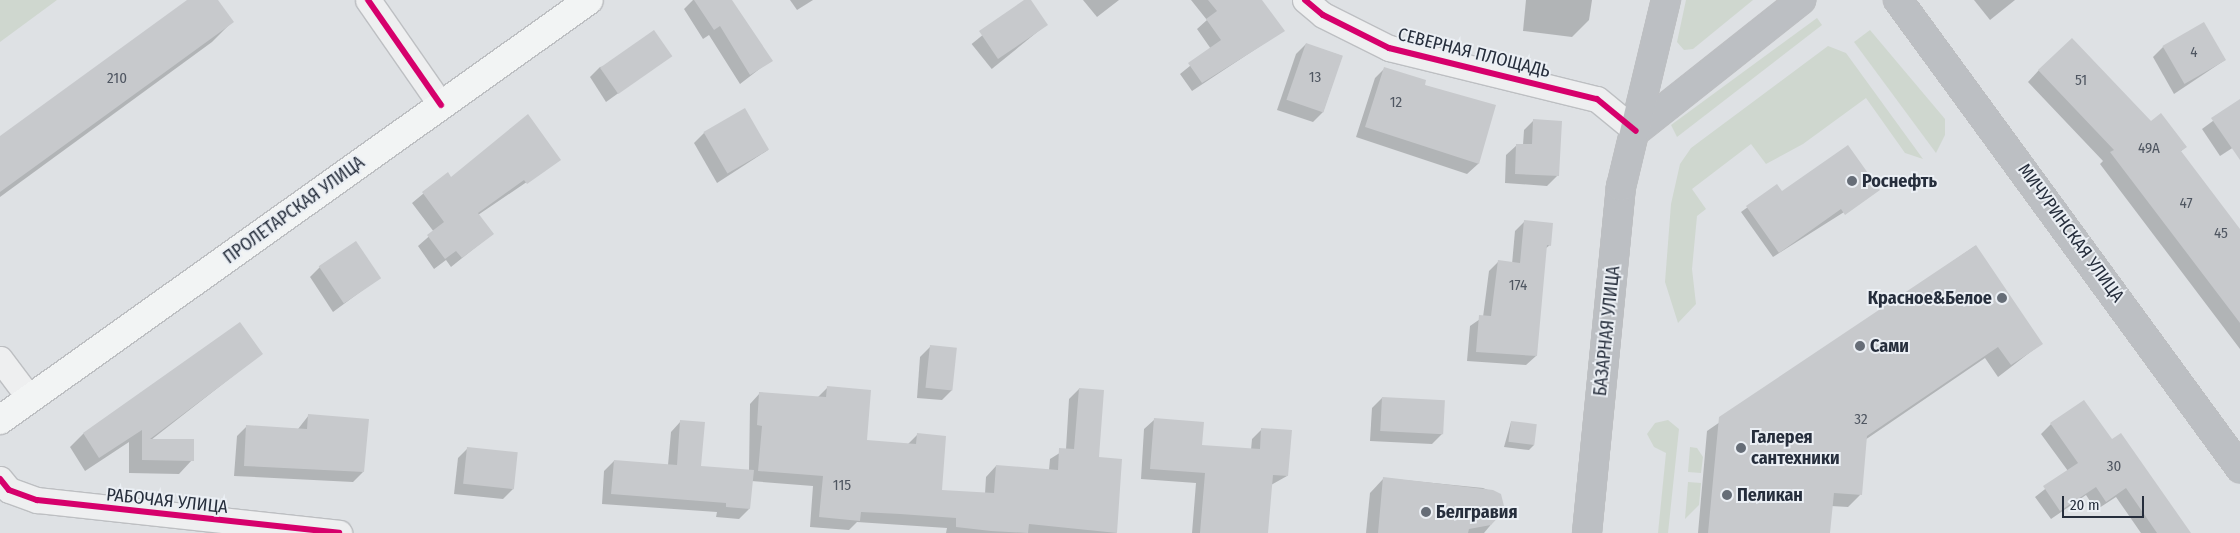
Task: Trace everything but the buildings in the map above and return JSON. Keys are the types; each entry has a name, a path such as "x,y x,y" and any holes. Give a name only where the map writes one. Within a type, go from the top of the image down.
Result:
{"main road":[{"name":"ПРОЛЕТАРСКАЯ УЛИЦА","path":"0,420 589,0"},
{"name":"БАЗАРНАЯ УЛИЦА","path":"1587,533 1621,188 1666,0"},
{"path":"1636,131 1801,0"},
{"name":"МИЧУРИНСКАЯ УЛИЦА","path":"1898,0 2240,468"}],"street":[{"path":"368,0 441,105"},
{"name":"СЕВЕРНАЯ ПЛОЩАДЬ","path":"1305,0 1323,15 1389,48 1597,99 1636,131"},
{"path":"0,359 30,399"},
{"name":"РАБОЧАЯ УЛИЦА","path":"0,478 9,490 37,500 339,533"}],"shaded area":[{"path":"0,0 57,0 0,42"},
{"path":"1686,0 1753,0 1693,49 1684,50 1677,42"},
{"path":"1817,18 1822,25 1677,137 1671,125"},
{"path":"1870,30 1945,119 1945,135 1936,153 1854,42"},
{"path":"1828,46 1846,53 1923,159 1905,153 1866,98 1803,144 1766,164 1751,144 1692,189 1706,209 1697,216 1692,269 1696,304 1678,323 1665,282 1671,204 1680,164 1691,148"},
{"path":"1668,420 1679,429 1668,533 1658,533 1666,453 1654,447 1647,434 1655,423"},
{"path":"1690,447 1697,448 1703,457 1701,473 1688,472"},
{"path":"1688,482 1701,483 1699,505 1685,519"}],"cycle path":[{"path":"368,0 441,105"},
{"path":"1305,0 1323,15 1389,48 1597,99 1636,131"},
{"path":"0,479 9,490 37,500 339,533"}],"place":[{"name":"Роснефть","path":"1852,181"},
{"name":"Красное&Белое","path":"2002,298"},
{"name":"Сами","path":"1860,346"},
{"name":"Галерея сантехники","path":"1741,448"},
{"name":"Пеликан","path":"1727,495"},
{"name":"Белгравия","path":"1426,512"}]}
